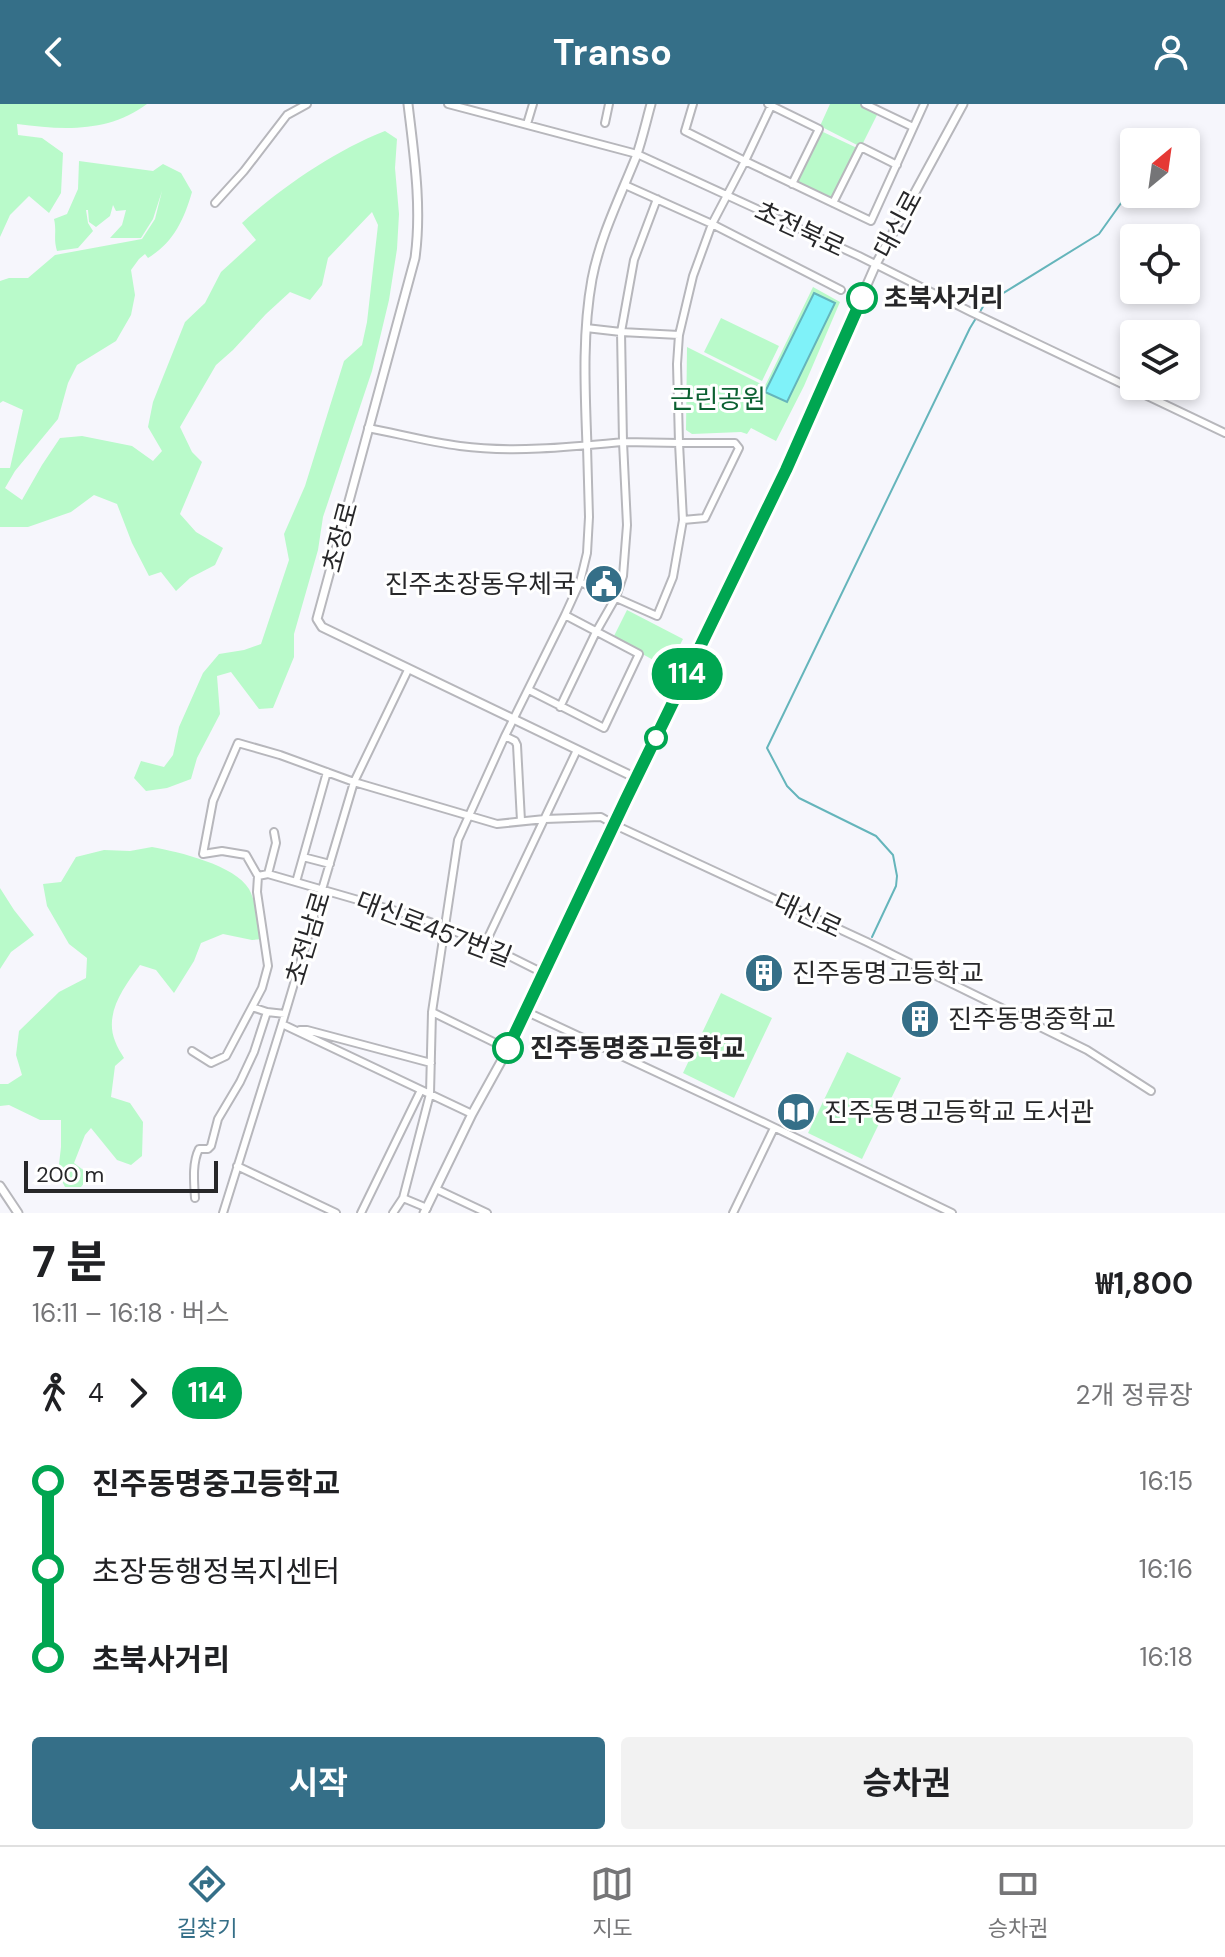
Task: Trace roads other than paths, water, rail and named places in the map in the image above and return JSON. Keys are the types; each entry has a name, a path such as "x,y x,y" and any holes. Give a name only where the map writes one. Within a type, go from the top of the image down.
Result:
{"street":[{"path":"215,203 287,115 307,104"},
{"name":"초장로","path":"408,104 419,230 415,258 317,619 322,627 408,670 636,778"},
{"name":"초전북로","path":"448,104 637,154 876,264 1225,433"},
{"path":"527,124 533,104"},
{"path":"605,123 607,104"},
{"path":"393,1213 403,1198 430,1094 432,1012 458,840 512,720 580,582 587,553 586,328 592,278 607,227 637,154 651,104"},
{"path":"693,104 685,131 871,221 924,104"},
{"path":"580,582 657,616 673,577 683,520 677,364 679,335 693,276 712,224 770,104 819,129 792,184"},
{"path":"865,104 913,127"},
{"name":"대신로","path":"425,1210 508,1049 786,470 876,264 963,104"},
{"path":"833,203 861,147 897,165"},
{"path":"625,185 712,224 841,290"},
{"path":"560,707 616,597 623,576 627,525 621,332 634,260 657,199"},
{"path":"586,328 679,335"},
{"path":"368,428 459,446 487,448 587,446 623,442 735,443 739,448 705,518 683,520"},
{"path":"529,690 604,728 639,654 565,615"},
{"name":"초전남로","path":"223,1213 354,782 408,670"},
{"path":"505,736 517,745 521,821"},
{"path":"192,1051 211,1063 226,1056 262,988 268,966 257,892 258,876 246,855 222,851 203,854 213,801 238,743 354,782 497,824 601,817 615,825"},
{"path":"485,944 577,750"},
{"path":"296,882 327,772"},
{"name":"대신로","path":"615,825 867,942 1087,1050 1151,1091"},
{"path":"258,876 268,874 276,843 274,832"},
{"path":"303,857 330,864"},
{"name":"대신로457번길","path":"268,874 444,927 543,973"},
{"path":"252,1007 285,1014"},
{"path":"525,1011 952,1213"},
{"path":"195,1198 198,1151 211,1146 218,1119 245,1071 267,1012"},
{"path":"432,1012 508,1049"},
{"path":"282,1024 472,1114"},
{"path":"296,1030 307,1030 431,1063"},
{"path":"361,1213 421,1090"},
{"path":"733,1213 774,1128"},
{"path":"237,1166 336,1213"},
{"path":"0,1186 18,1213"},
{"path":"436,1189 487,1213"},
{"path":"403,1198 425,1210"}],"water":[{"path":"814,293 835,303 787,402 765,392"}],"waterway":[{"path":"872,937 896,886 893,855 876,836 799,798 787,786 767,748 970,328 984,305 1099,234 1120,205"}],"place":[{"name":"초북사거리","path":"862,298"},
{"name":"진주초장동우체국","path":"604,584"},
{"name":"진주동명고등학교","path":"764,973"},
{"name":"진주동명중학교","path":"920,1019"},
{"name":"진주동명중고등학교","path":"508,1048"},
{"name":"진주동명고등학교 도서관","path":"796,1112"}],"park label":[{"name":"근린공원","path":"718,399"}]}
